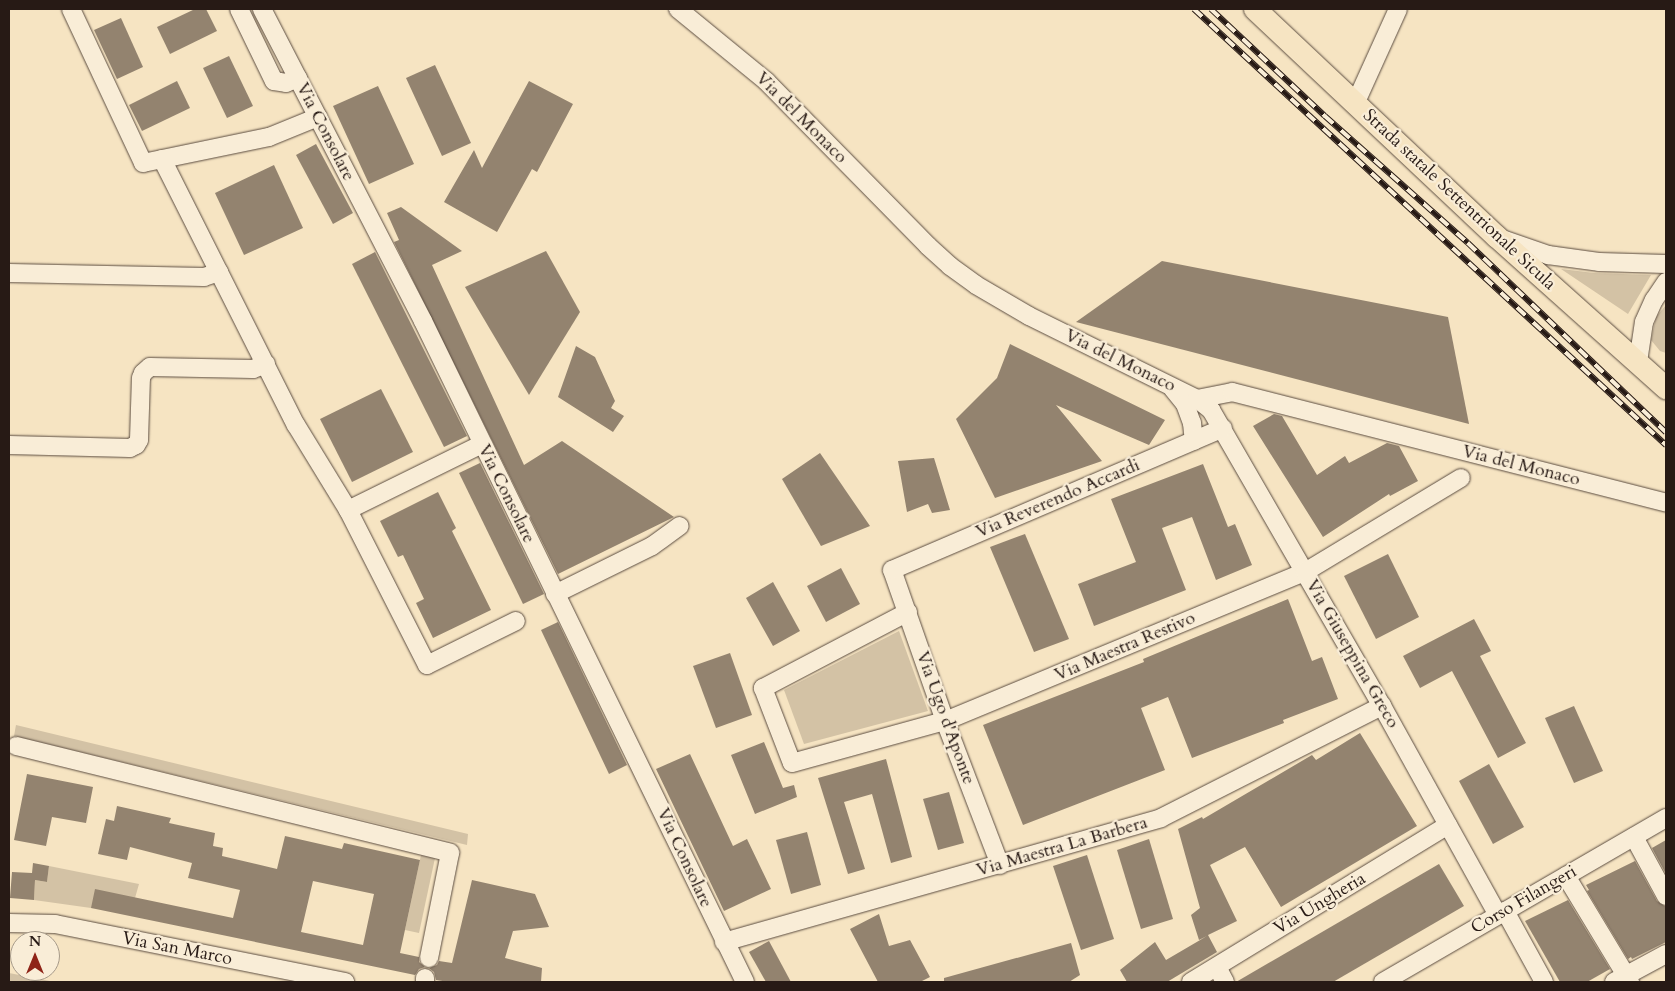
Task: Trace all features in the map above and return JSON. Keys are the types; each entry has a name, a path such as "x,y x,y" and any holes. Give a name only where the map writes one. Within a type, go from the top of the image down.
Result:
{"main road":[{"name":"Strada statale Settentrionale Sicula","path":"1255,9 1498,237 1656,376"}],"street":[{"path":"71,9 143,163 269,137 318,117"},
{"path":"239,9 274,81 286,83 298,78"},
{"name":"Via Consolare","path":"262,9 423,321 745,982"},
{"name":"Via del Monaco","path":"678,9 766,81 928,246 976,284 1029,316 1197,399 1232,392 1666,503"},
{"path":"1355,104 1398,9"},
{"path":"162,159 296,424 348,510 427,665 516,621"},
{"path":"1498,237 1548,255 1599,262 1666,264"},
{"path":"9,272 204,277 219,272"},
{"path":"1656,376 1644,322 1654,300 1666,282"},
{"path":"9,445 130,448 136,445 139,440 141,378 143,373 150,367 253,369 266,364"},
{"path":"1171,387 1185,404 1192,423 1194,441"},
{"name":"Via Giuseppina Greco","path":"1197,399 1211,410 1223,428 1448,825 1544,982"},
{"name":"Via Reverendo Accardi","path":"892,570 1223,428"},
{"path":"348,510 482,444"},
{"name":"Via Maestra Restivo","path":"908,612 763,688 792,762 945,721 1305,572 1461,478"},
{"path":"555,594 652,546 680,526"},
{"name":"Via Ugo d'Aponte","path":"892,570 945,721 1000,865"},
{"name":"Via Maestra La Barbera","path":"724,942 1161,818 1382,706"},
{"path":"16,746 450,853 429,958"},
{"name":"Corso Filangeri","path":"1383,982 1666,818"},
{"name":"Via Ungheria","path":"1192,982 1221,974 1448,825"},
{"path":"1634,837 1666,896"},
{"path":"1566,876 1623,980 1666,954"},
{"name":"Via San Marco","path":"9,923 55,924 345,982"}],"shaded area":[{"path":"1561,269 1594,273 1651,275 1628,314"},
{"path":"1666,305 1666,353 1660,351 1651,340 1656,317"},
{"path":"899,631 928,711 804,744 784,690"},
{"path":"16,725 468,834 467,845 14,736"},
{"path":"421,855 435,858 419,933 405,930"},
{"path":"49,866 139,884 135,898 91,908 34,900 35,880 47,882"},
{"path":"9,973 10,981 55,982 9,982"}],"building":[{"path":"195,9 206,9 217,31 170,54 157,27"},
{"path":"121,18 143,67 117,79 94,30"},
{"path":"229,56 253,106 227,118 203,68"},
{"path":"435,65 471,143 442,156 406,78"},
{"path":"177,81 190,108 142,131 129,105"},
{"path":"529,81 573,104 537,172 532,169 497,232 444,202 474,150 482,168"},
{"path":"378,86 414,164 369,184 333,106"},
{"path":"316,144 353,213 333,224 296,155"},
{"path":"274,165 303,228 244,255 215,193"},
{"path":"401,207 462,251 432,265 524,465 562,441 674,517 558,574 394,242 399,240 387,213"},
{"path":"546,251 580,312 529,395 465,287"},
{"path":"375,252 467,436 444,447 352,264"},
{"path":"1162,261 1448,317 1469,424 1076,322"},
{"path":"1010,344 1165,420 1149,445 1056,405 1102,461 995,498 956,419 997,378"},
{"path":"576,346 595,357 615,401 611,408 624,416 613,432 558,397"},
{"path":"381,389 413,452 352,482 320,419"},
{"path":"1274,414 1282,416 1317,475 1345,456 1349,463 1387,443 1399,446 1418,481 1390,496 1389,494 1323,537 1253,426"},
{"path":"820,453 870,526 821,546 782,479"},
{"path":"934,458 950,510 932,513 928,504 907,512 898,461"},
{"path":"480,463 544,594 523,604 459,473"},
{"path":"1203,464 1228,527 1235,524 1252,565 1216,580 1192,517 1162,528 1186,590 1094,626 1078,584 1136,562 1111,499"},
{"path":"438,492 456,528 452,531 491,610 433,638 416,603 424,599 403,555 398,557 380,521"},
{"path":"1025,534 1069,639 1034,652 990,547"},
{"path":"1388,554 1419,617 1376,639 1344,576"},
{"path":"841,568 860,604 826,622 807,586"},
{"path":"773,582 800,631 773,646 746,598"},
{"path":"1288,599 1312,661 1322,657 1338,699 1283,720 1284,723 1192,758 1168,697 1141,708 1165,770 1023,825 983,725 1144,662 1143,659"},
{"path":"1474,619 1491,651 1480,656 1526,743 1498,758 1452,671 1420,688 1403,656"},
{"path":"558,622 627,765 609,774 541,630"},
{"path":"730,653 752,715 716,728 693,666"},
{"path":"1574,706 1603,771 1574,783 1545,718"},
{"path":"1360,733 1417,826 1281,907 1245,847 1210,865 1237,921 1208,935 1217,952 1167,982 1127,982 1120,970 1155,942 1166,960 1207,936 1199,940 1191,915 1200,908 1178,829 1202,817 1203,819 1312,755 1316,760"},
{"path":"764,742 783,788 794,785 797,797 755,814 731,755"},
{"path":"690,754 733,846 747,839 771,889 724,911 656,769"},
{"path":"886,759 912,857 891,863 872,794 844,802 865,869 848,874 818,778"},
{"path":"1489,764 1524,827 1493,844 1459,781"},
{"path":"27,774 93,787 86,823 52,817 46,846 14,840"},
{"path":"949,792 964,843 938,850 923,799"},
{"path":"117,806 171,818 169,823 215,833 213,846 223,848 222,856 277,869 285,836 342,849 344,843 420,860 400,953 419,957 419,962 425,967 419,969 415,975 91,908 95,889 233,918 240,890 188,878 192,863 130,847 127,860 98,854 106,819 114,821","holes":["313,881 374,894 363,945 301,932"]},
{"path":"807,832 821,885 791,894 776,840"},
{"path":"1149,839 1173,919 1141,929 1117,850"},
{"path":"1666,840 1666,874 1652,848"},
{"path":"1087,855 1114,939 1081,950 1053,866"},
{"path":"1635,861 1657,901 1666,907 1666,942 1632,959 1631,957 1628,959 1587,891 1589,890 1586,885"},
{"path":"33,863 49,866 47,882 35,880 34,900 10,898 12,872 32,873"},
{"path":"1439,864 1464,906 1333,982 1236,982"},
{"path":"472,880 535,894 549,927 513,931 505,958 542,968 541,982 449,982 436,980 434,972 429,968 437,965 439,961 452,963"},
{"path":"1568,900 1610,969 1587,982 1560,982 1525,921"},
{"path":"879,914 889,946 910,940 930,977 920,982 878,982 850,929"},
{"path":"769,941 791,982 766,982 749,952"},
{"path":"1071,943 1080,975 1069,982 944,982 944,978"}],"railway":[{"path":"1194,9 1666,445"},
{"path":"1211,9 1325,116 1468,243 1666,432"}]}
